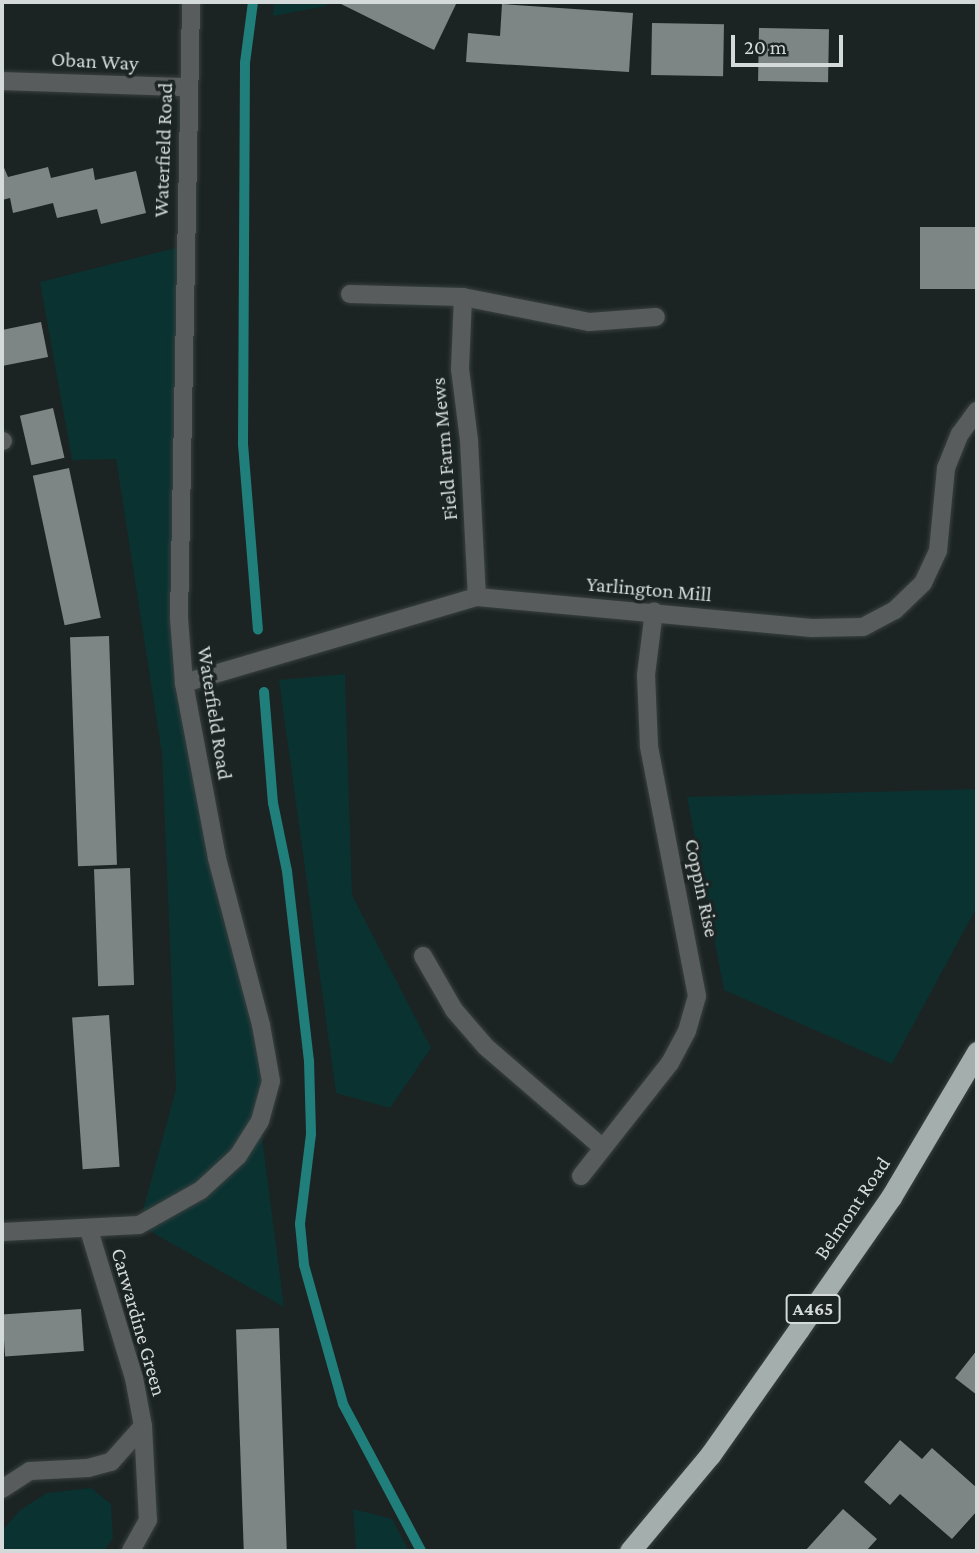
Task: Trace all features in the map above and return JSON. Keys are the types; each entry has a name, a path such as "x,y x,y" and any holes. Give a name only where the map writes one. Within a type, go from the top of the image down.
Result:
{"highway":[{"name":"Belmont Road","path":"630,1551 710,1455 891,1197 977,1052"}],"street":[{"name":"Waterfield Road","path":"2,1232 89,1230 139,1225 201,1190 238,1156 260,1121 271,1081 261,1025 217,859 184,683 179,565 187,88 191,2"},
{"name":"Oban Way","path":"2,81 187,88"},
{"path":"350,294 463,297 589,322 656,317"},
{"name":"Field Farm Mews","path":"463,297 460,369 469,440 477,597"},
{"name":"Yarlington Mill","path":"184,683 477,597 654,611 812,628 863,627 895,610 923,583 938,551 946,468 960,434 977,411"},
{"name":"Coppin Rise","path":"581,1176 670,1063 687,1031 698,996 649,746 646,675 654,611"},
{"path":"423,956 454,1010 486,1047 602,1147"},
{"name":"Carwardine Green","path":"89,1230 134,1378 143,1426 148,1520 131,1551"},
{"name":"Carwardine Green","path":"4,1483 30,1471 88,1468 111,1462 143,1426"}],"shaded area":[{"path":"274,2 328,2 326,6 273,16"},
{"path":"183,246 184,683 271,1081 260,1122 284,1307 139,1225 176,1089 162,754 116,459 72,460 40,282"},
{"path":"345,674 352,895 431,1048 390,1108 336,1093 279,680"},
{"path":"977,789 977,907 892,1064 724,990 687,797"},
{"path":"91,1488 111,1504 113,1538 104,1551 5,1551 2,1531 20,1510 47,1493"},
{"path":"353,1509 392,1519 409,1551 356,1551"}],"building":[{"path":"337,2 457,2 434,50"},
{"path":"502,4 633,13 629,72 466,62 468,33 500,36"},
{"path":"652,23 724,24 723,76 651,75"},
{"path":"759,28 829,29 828,82 758,81"},
{"path":"2,163 8,177 48,167 51,178 93,168 95,180 136,171 146,213 101,224 97,209 57,218 53,203 13,213 10,198 2,200"},
{"path":"920,227 977,227 977,289 920,289"},
{"path":"41,322 48,357 2,366 2,330"},
{"path":"53,408 64,458 31,465 20,416"},
{"path":"69,468 101,618 65,625 33,476"},
{"path":"109,636 117,865 78,866 70,637"},
{"path":"130,868 134,985 98,986 94,869"},
{"path":"109,1015 120,1167 83,1169 72,1018"},
{"path":"81,1309 84,1351 5,1356 2,1315"},
{"path":"279,1328 287,1551 244,1551 236,1330"},
{"path":"977,1350 977,1395 955,1378"},
{"path":"900,1440 922,1459 932,1448 977,1488 977,1511 952,1539 900,1494 890,1505 864,1482"},
{"path":"843,1509 877,1539 866,1551 805,1551"}],"waterway":[{"path":"253,2 245,63 243,444 258,629"},
{"path":"264,692 273,803 287,871 309,1061 311,1134 300,1224 304,1265 343,1404 421,1551"}]}
